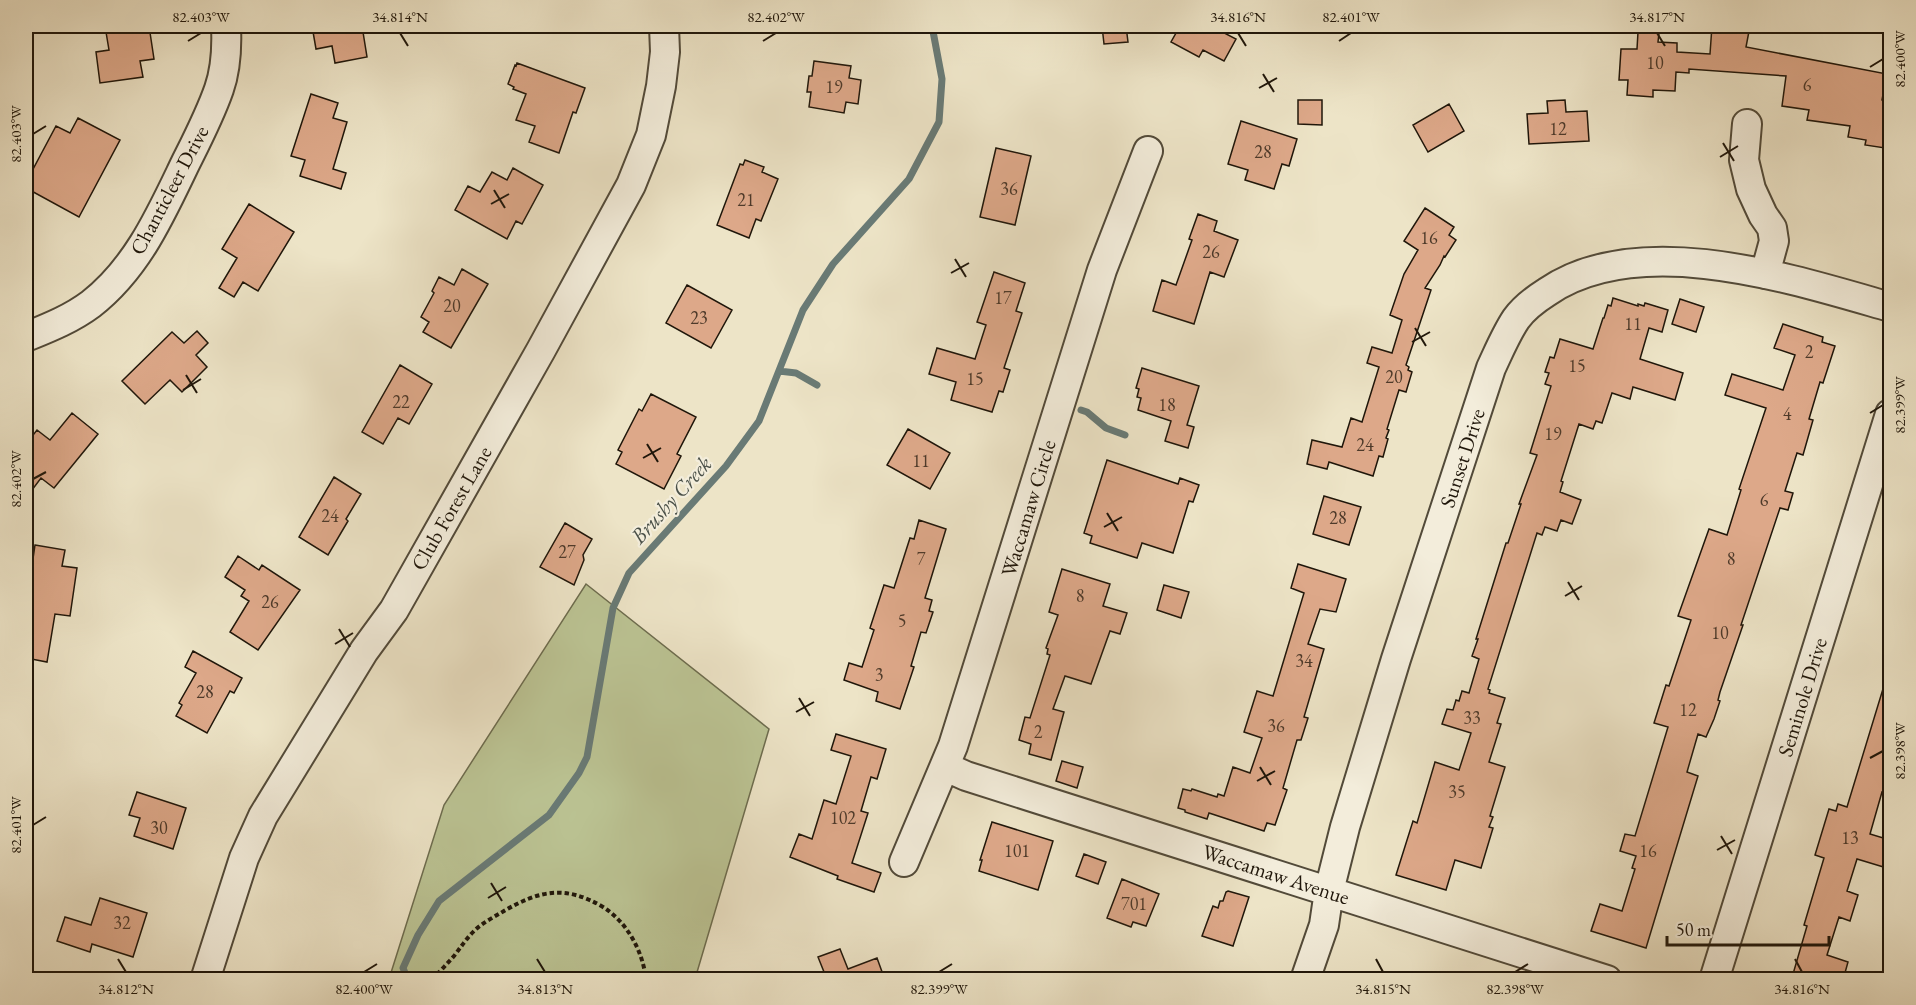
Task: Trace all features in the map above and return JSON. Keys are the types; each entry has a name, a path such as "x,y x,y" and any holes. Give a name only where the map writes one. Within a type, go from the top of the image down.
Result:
{"street":[{"name":"Chanticleer Drive","path":"26,337 63,321 91,304 119,277 146,242 162,213 219,89 227,46 226,26"},
{"name":"Club Forest Lane","path":"205,980 244,858 263,816 364,651 394,610 541,350 631,184 651,135 661,86 665,52 664,26"},
{"path":"1747,124 1744,160 1751,189 1772,228 1774,242 1765,274"},
{"name":"Waccamaw Circle","path":"903,862 946,767 1102,270 1148,151"},
{"name":"Sunset Drive","path":"1305,980 1324,925 1329,891 1345,827 1396,659 1491,368 1502,342 1517,318 1535,300 1557,285 1584,272 1610,266 1663,261 1722,265 1808,284 1890,307"},
{"name":"Seminole Drive","path":"1714,980 1890,414"},
{"name":"Waccamaw Avenue","path":"946,767 966,776 1607,980"}],"path":[{"path":"433,978 476,928 518,903 543,893 556,891 594,902 613,914 633,939 643,964 646,980"}],"green space":[{"path":"586,584 769,729 695,979 389,979 444,805"}],"building":[{"path":"105,26 149,26 154,59 140,61 143,77 100,83 96,52 109,50"},
{"path":"312,26 362,26 367,57 335,63 332,46 316,49"},
{"path":"1102,26 1126,26 1128,42 1104,44"},
{"path":"1180,26 1211,26 1236,39 1224,61 1203,50 1199,57 1171,42"},
{"path":"1712,26 1750,26 1746,47 1887,74 1882,100 1890,102 1890,120 1885,148 1865,145 1866,140 1848,137 1850,126 1807,120 1809,110 1782,106 1786,76 1689,69 1689,73 1676,72 1675,91 1653,90 1653,97 1627,95 1628,80 1619,80 1621,49 1637,49 1638,32 1659,33 1658,42 1677,43 1677,52 1710,54"},
{"path":"814,61 851,66 849,78 861,80 858,104 846,102 844,113 809,107 811,92 807,92"},
{"path":"517,63 585,88 576,113 573,112 559,153 529,142 535,126 516,120 526,94 513,89 514,87 508,84"},
{"path":"311,94 338,103 333,118 347,122 333,169 346,173 341,189 300,176 305,160 291,156"},
{"path":"1298,100 1322,100 1322,125 1298,124"},
{"path":"1565,100 1566,112 1587,111 1589,141 1529,144 1527,114 1548,113 1547,101"},
{"path":"1449,104 1464,131 1428,152 1413,125"},
{"path":"78,118 120,140 79,217 26,188 26,168 32,171 56,126 70,133"},
{"path":"1241,121 1297,139 1289,166 1282,164 1274,189 1245,180 1248,170 1228,164"},
{"path":"996,148 1031,156 1015,225 980,217"},
{"path":"745,160 764,167 762,172 778,179 761,221 756,219 749,238 717,225 740,164 743,165"},
{"path":"513,168 543,185 522,224 516,221 507,239 455,210 468,186 480,192 492,172 507,180"},
{"path":"249,204 294,232 258,291 243,282 234,297 219,288 237,258 222,249"},
{"path":"1425,208 1454,227 1449,235 1456,240 1425,288 1431,290 1406,365 1412,372 1406,392 1399,390 1387,429 1389,430 1386,438 1388,439 1383,457 1379,456 1373,476 1329,462 1327,469 1307,464 1312,440 1342,447 1351,418 1362,422 1379,367 1367,363 1372,347 1392,353 1402,320 1390,315 1404,274 1418,250 1404,241"},
{"path":"1198,214 1217,221 1214,231 1238,240 1224,277 1210,272 1194,324 1153,311 1162,280 1176,285 1192,240 1189,239"},
{"path":"462,269 488,284 451,348 423,332 429,322 421,317 434,293 432,291 439,277 454,285"},
{"path":"994,272 1025,283 1016,311 1022,313 1004,368 1010,370 1003,392 999,391 992,412 951,400 956,382 929,374 937,348 975,359 986,325 977,322"},
{"path":"687,285 732,310 711,348 666,323"},
{"path":"1613,298 1638,306 1638,304 1644,306 1645,303 1668,310 1662,332 1649,328 1640,359 1683,373 1675,400 1633,387 1630,399 1612,393 1602,423 1596,421 1593,429 1579,424 1561,481 1563,482 1560,492 1581,500 1572,524 1561,520 1557,531 1545,527 1542,535 1537,533 1488,689 1489,693 1505,698 1497,723 1501,724 1489,762 1505,767 1490,816 1493,817 1489,827 1493,828 1481,868 1455,860 1446,890 1396,875 1413,821 1417,823 1435,762 1459,770 1471,733 1442,724 1447,709 1453,710 1462,691 1469,693 1479,659 1472,656 1478,639 1476,639 1537,455 1530,453 1551,386 1545,384 1549,373 1545,372 1550,357 1554,358 1560,339 1593,349 1608,305 1611,306"},
{"path":"1680,299 1704,307 1696,332 1672,324"},
{"path":"1783,324 1823,337 1822,342 1835,346 1823,383 1820,382 1809,419 1813,420 1803,455 1797,453 1785,491 1793,493 1788,510 1780,508 1720,692 1718,700 1720,701 1714,719 1706,737 1698,734 1687,772 1698,776 1646,948 1591,931 1600,904 1622,911 1635,869 1632,868 1636,856 1620,851 1625,834 1635,836 1668,727 1654,723 1691,620 1678,616 1709,529 1727,535 1741,490 1739,489 1766,408 1725,395 1732,374 1783,390 1795,355 1774,348"},
{"path":"197,331 208,343 196,355 207,367 182,392 170,380 145,404 122,381 172,332 184,343"},
{"path":"400,365 432,384 409,424 398,418 383,444 362,432"},
{"path":"1142,368 1199,386 1187,425 1194,427 1188,448 1165,441 1171,421 1138,410 1141,398 1137,397 1139,389 1136,388"},
{"path":"651,394 696,417 677,454 681,456 664,489 616,464 622,452 618,450 639,409 642,411"},
{"path":"72,413 98,434 54,488 41,478 26,498 26,444 37,430 50,440"},
{"path":"908,429 950,453 930,489 887,465"},
{"path":"1107,460 1178,484 1180,478 1199,485 1193,502 1189,501 1173,553 1142,543 1137,558 1090,543 1092,536 1084,533"},
{"path":"334,477 361,494 328,555 299,537"},
{"path":"1324,496 1361,507 1349,545 1313,534"},
{"path":"919,520 946,529 925,598 932,600 929,611 933,612 926,633 921,632 911,666 914,667 900,709 876,701 878,692 844,680 849,663 862,667 874,630 870,628 884,585 894,588 910,538 914,539"},
{"path":"565,523 592,539 583,555 584,560 574,585 540,567"},
{"path":"35,545 65,550 62,566 77,568 70,616 55,614 47,662 26,658 26,593 28,593"},
{"path":"238,556 259,570 262,565 300,590 258,650 230,632 249,601 241,596 245,590 225,577"},
{"path":"1298,564 1346,579 1336,612 1320,609 1308,644 1324,649 1304,717 1308,718 1301,740 1297,740 1283,788 1287,790 1275,825 1267,823 1264,831 1209,813 1207,819 1185,812 1178,808 1183,789 1191,791 1192,789 1217,797 1218,794 1224,796 1233,767 1250,773 1262,738 1244,732 1257,691 1273,696 1304,593 1291,588"},
{"path":"1062,569 1110,584 1103,606 1127,613 1120,634 1110,631 1091,684 1065,676 1053,709 1064,712 1051,760 1029,754 1031,744 1019,740 1025,717 1030,718 1050,655 1047,654 1048,649 1046,648 1058,615 1049,612"},
{"path":"1164,585 1189,592 1181,618 1157,610"},
{"path":"193,651 242,678 234,693 230,691 207,733 176,716 182,705 179,703 196,673 185,667"},
{"path":"1886,679 1890,679 1890,794 1882,792 1870,834 1890,840 1890,869 1857,859 1847,891 1858,895 1850,921 1839,917 1827,955 1848,962 1843,980 1793,980 1807,926 1804,925 1824,858 1815,855 1829,809 1836,811 1838,804 1847,807"},
{"path":"836,734 886,749 877,779 871,777 861,811 868,813 852,863 881,873 874,892 837,879 838,876 790,857 799,834 812,839 824,800 836,804 851,756 831,750"},
{"path":"1062,761 1083,767 1077,788 1056,781"},
{"path":"137,792 186,808 173,849 134,836 140,818 129,815"},
{"path":"992,822 1053,841 1038,890 979,871 982,860 980,860"},
{"path":"1084,854 1106,862 1098,884 1076,876"},
{"path":"1122,879 1159,894 1146,926 1133,922 1131,927 1107,918"},
{"path":"1228,891 1249,897 1233,946 1202,936 1213,906 1218,908 1220,901 1223,901"},
{"path":"100,898 147,913 133,957 92,944 90,952 57,941 65,917 91,925"},
{"path":"840,949 848,969 877,958 885,980 824,980 826,977 818,957"}],"waterway":[{"name":"Brushy Creek","path":"408,980 403,968 418,935 439,901 549,815 579,773 587,757 613,608 629,573 726,466 759,421 803,310 833,264 909,179 939,122 942,79 932,26"},
{"path":"779,371 796,373 817,385"},
{"path":"1081,410 1087,412 1106,428 1125,435"}]}
